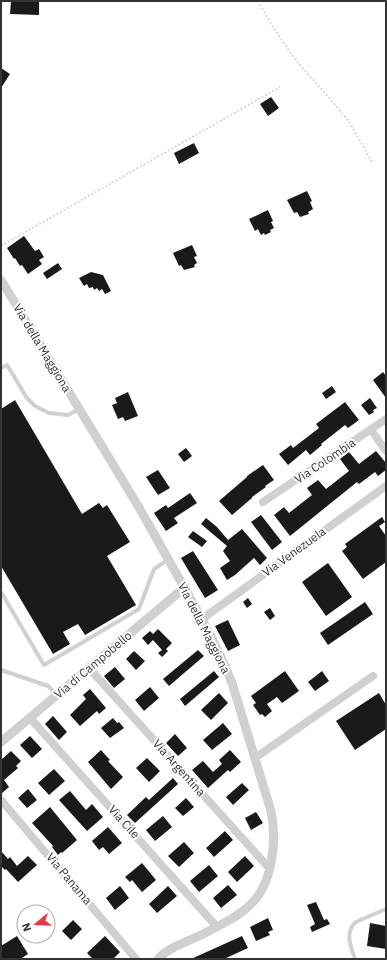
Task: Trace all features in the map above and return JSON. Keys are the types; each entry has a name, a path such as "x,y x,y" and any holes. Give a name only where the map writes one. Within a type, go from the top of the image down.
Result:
{"street":[{"name":"Via della Maggiona","path":"1,280 137,504 202,618 230,677 271,811 274,825 273,850 269,868 261,890 251,904 239,914 170,950 158,959"},
{"name":"Via Colombia","path":"263,502 386,419"},
{"path":"371,430 386,451"},
{"name":"Via Venezuela","path":"202,618 386,486"},
{"name":"Via di Campobello","path":"1,742 184,587"},
{"name":"Via Argentina","path":"89,668 269,868"},
{"path":"255,758 373,676"},
{"name":"Via Cile","path":"30,718 217,926"},
{"name":"Via Panama","path":"1,800 136,959"}],"lane":[{"path":"1,368 7,365 27,398 35,406 49,413 68,415 79,409"},
{"path":"1,592 44,665 139,609 154,569 169,559"},
{"path":"1,670 48,686 58,695"},
{"path":"355,959 349,939 352,926 356,922 386,909"}],"path":[{"path":"258,1 273,27 294,58 349,122 373,164"},
{"path":"1,246 280,87"}],"building":[{"path":"11,1 39,1 39,15 10,14"},
{"path":"1,68 10,74 1,88"},
{"path":"271,97 279,108 268,116 260,104"},
{"path":"194,143 199,153 179,164 174,153"},
{"path":"307,191 312,201 310,202 313,209 308,212 309,214 300,217 297,212 294,213 287,200"},
{"path":"268,210 273,221 271,222 274,228 270,230 271,232 261,235 258,229 255,231 249,219"},
{"path":"24,236 35,251 39,249 44,257 39,260 42,264 28,274 22,265 20,266 15,258 14,259 7,248"},
{"path":"192,245 197,256 194,257 197,263 194,265 195,267 184,270 181,265 179,266 173,253"},
{"path":"58,263 62,269 47,279 43,273"},
{"path":"91,272 103,275 111,291 105,294 102,289 99,291 97,288 94,290 93,287 89,288 87,284 84,286 79,278"},
{"path":"383,372 386,376 386,398 373,380"},
{"path":"332,386 336,392 326,399 322,393"},
{"path":"128,392 138,416 125,421 123,417 118,419 112,405 117,403 115,398"},
{"path":"370,398 377,408 369,415 361,405"},
{"path":"15,400 82,514 99,503 103,508 107,505 130,542 107,556 136,605 85,635 78,624 63,632 70,644 53,654 1,566 1,409"},
{"path":"345,402 359,420 348,428 345,425 310,455 306,450 288,465 279,454 291,445 293,448 319,428 316,424"},
{"path":"186,448 192,456 184,462 178,454"},
{"path":"376,451 386,463 386,470 378,476 375,472 359,484 357,482 290,536 274,515 284,507 289,513 312,495 307,488 318,480 326,489 349,471 340,459 349,452 359,464"},
{"path":"263,465 274,480 232,515 219,501 247,476"},
{"path":"158,470 170,488 158,495 146,477"},
{"path":"190,493 197,503 174,518 178,523 166,531 154,513 166,505 168,508"},
{"path":"261,515 282,542 272,550 251,522"},
{"path":"382,517 385,522 379,526 386,536 386,562 363,579 342,551 347,547 345,544"},
{"path":"206,518 217,527 228,540 242,529 267,558 260,565 254,558 227,580 220,568 230,561 223,551 227,546 201,524"},
{"path":"193,531 207,541 202,547 188,537"},
{"path":"193,551 218,590 205,598 181,558"},
{"path":"328,563 352,597 326,616 302,582"},
{"path":"248,598 252,604 247,608 243,602"},
{"path":"365,602 373,614 328,645 320,633"},
{"path":"270,608 275,616 270,620 264,612"},
{"path":"228,620 240,645 228,651 215,626"},
{"path":"158,629 172,643 166,649 168,651 162,657 158,653 162,650 153,640 148,645 142,638 150,631 153,634"},
{"path":"198,650 204,656 169,686 163,679"},
{"path":"134,651 145,661 136,670 126,659"},
{"path":"115,667 125,679 114,688 104,676"},
{"path":"214,671 219,677 185,706 180,699"},
{"path":"285,671 299,691 282,703 277,697 267,704 272,711 265,717 262,714 260,715 253,705 256,703 251,696"},
{"path":"322,671 329,681 315,691 308,682"},
{"path":"150,687 159,698 144,711 135,700"},
{"path":"90,689 106,708 99,714 97,711 80,726 70,715 86,699 83,695"},
{"path":"219,693 228,703 211,720 201,710"},
{"path":"379,693 386,705 386,729 355,750 336,721"},
{"path":"53,716 67,732 59,740 45,724"},
{"path":"113,718 124,728 110,738 101,728"},
{"path":"223,723 232,734 212,750 203,740"},
{"path":"175,734 187,748 178,756 166,743"},
{"path":"30,736 42,749 32,758 20,745"},
{"path":"101,750 110,760 108,761 123,777 111,789 88,762"},
{"path":"230,750 241,762 230,772 228,770 208,788 192,770 203,761 213,772 222,764 219,760"},
{"path":"11,751 21,761 16,766 18,768 4,780 9,787 1,794 1,760"},
{"path":"147,758 160,771 149,782 136,768"},
{"path":"54,769 65,781 49,795 38,783"},
{"path":"173,778 178,784 135,823 127,815 146,797 149,800"},
{"path":"242,783 249,790 233,805 226,797"},
{"path":"28,789 37,800 27,808 18,798"},
{"path":"70,791 86,810 92,804 103,817 87,831 59,800"},
{"path":"186,798 194,807 183,816 175,808"},
{"path":"50,807 77,840 58,855 52,847 53,846 32,823"},
{"path":"256,812 263,823 251,830 245,818"},
{"path":"163,816 172,827 155,841 146,830"},
{"path":"108,827 122,843 109,854 103,847 99,850 92,841"},
{"path":"225,831 233,840 214,857 206,848"},
{"path":"184,842 194,853 179,867 168,856"},
{"path":"1,851 8,859 10,857 17,866 28,856 37,865 18,882 6,869 5,870 1,866"},
{"path":"245,856 254,866 237,882 228,872"},
{"path":"142,863 156,880 142,892 132,880 130,882 125,877"},
{"path":"209,865 218,876 199,892 190,881"},
{"path":"228,885 237,895 221,908 213,898"},
{"path":"120,886 129,898 115,910 106,898"},
{"path":"168,886 177,896 157,913 149,904"},
{"path":"316,902 324,920 327,919 330,924 312,932 310,927 315,924 307,905"},
{"path":"268,918 273,930 268,932 270,935 256,941 250,927"},
{"path":"73,920 82,929 71,940 62,931"},
{"path":"370,923 386,926 386,949 367,946"},
{"path":"105,936 120,952 113,959 93,959 87,953"},
{"path":"242,936 248,948 224,959 191,959"},
{"path":"16,937 16,944 22,944 28,954 20,959 1,959 1,946"}]}
